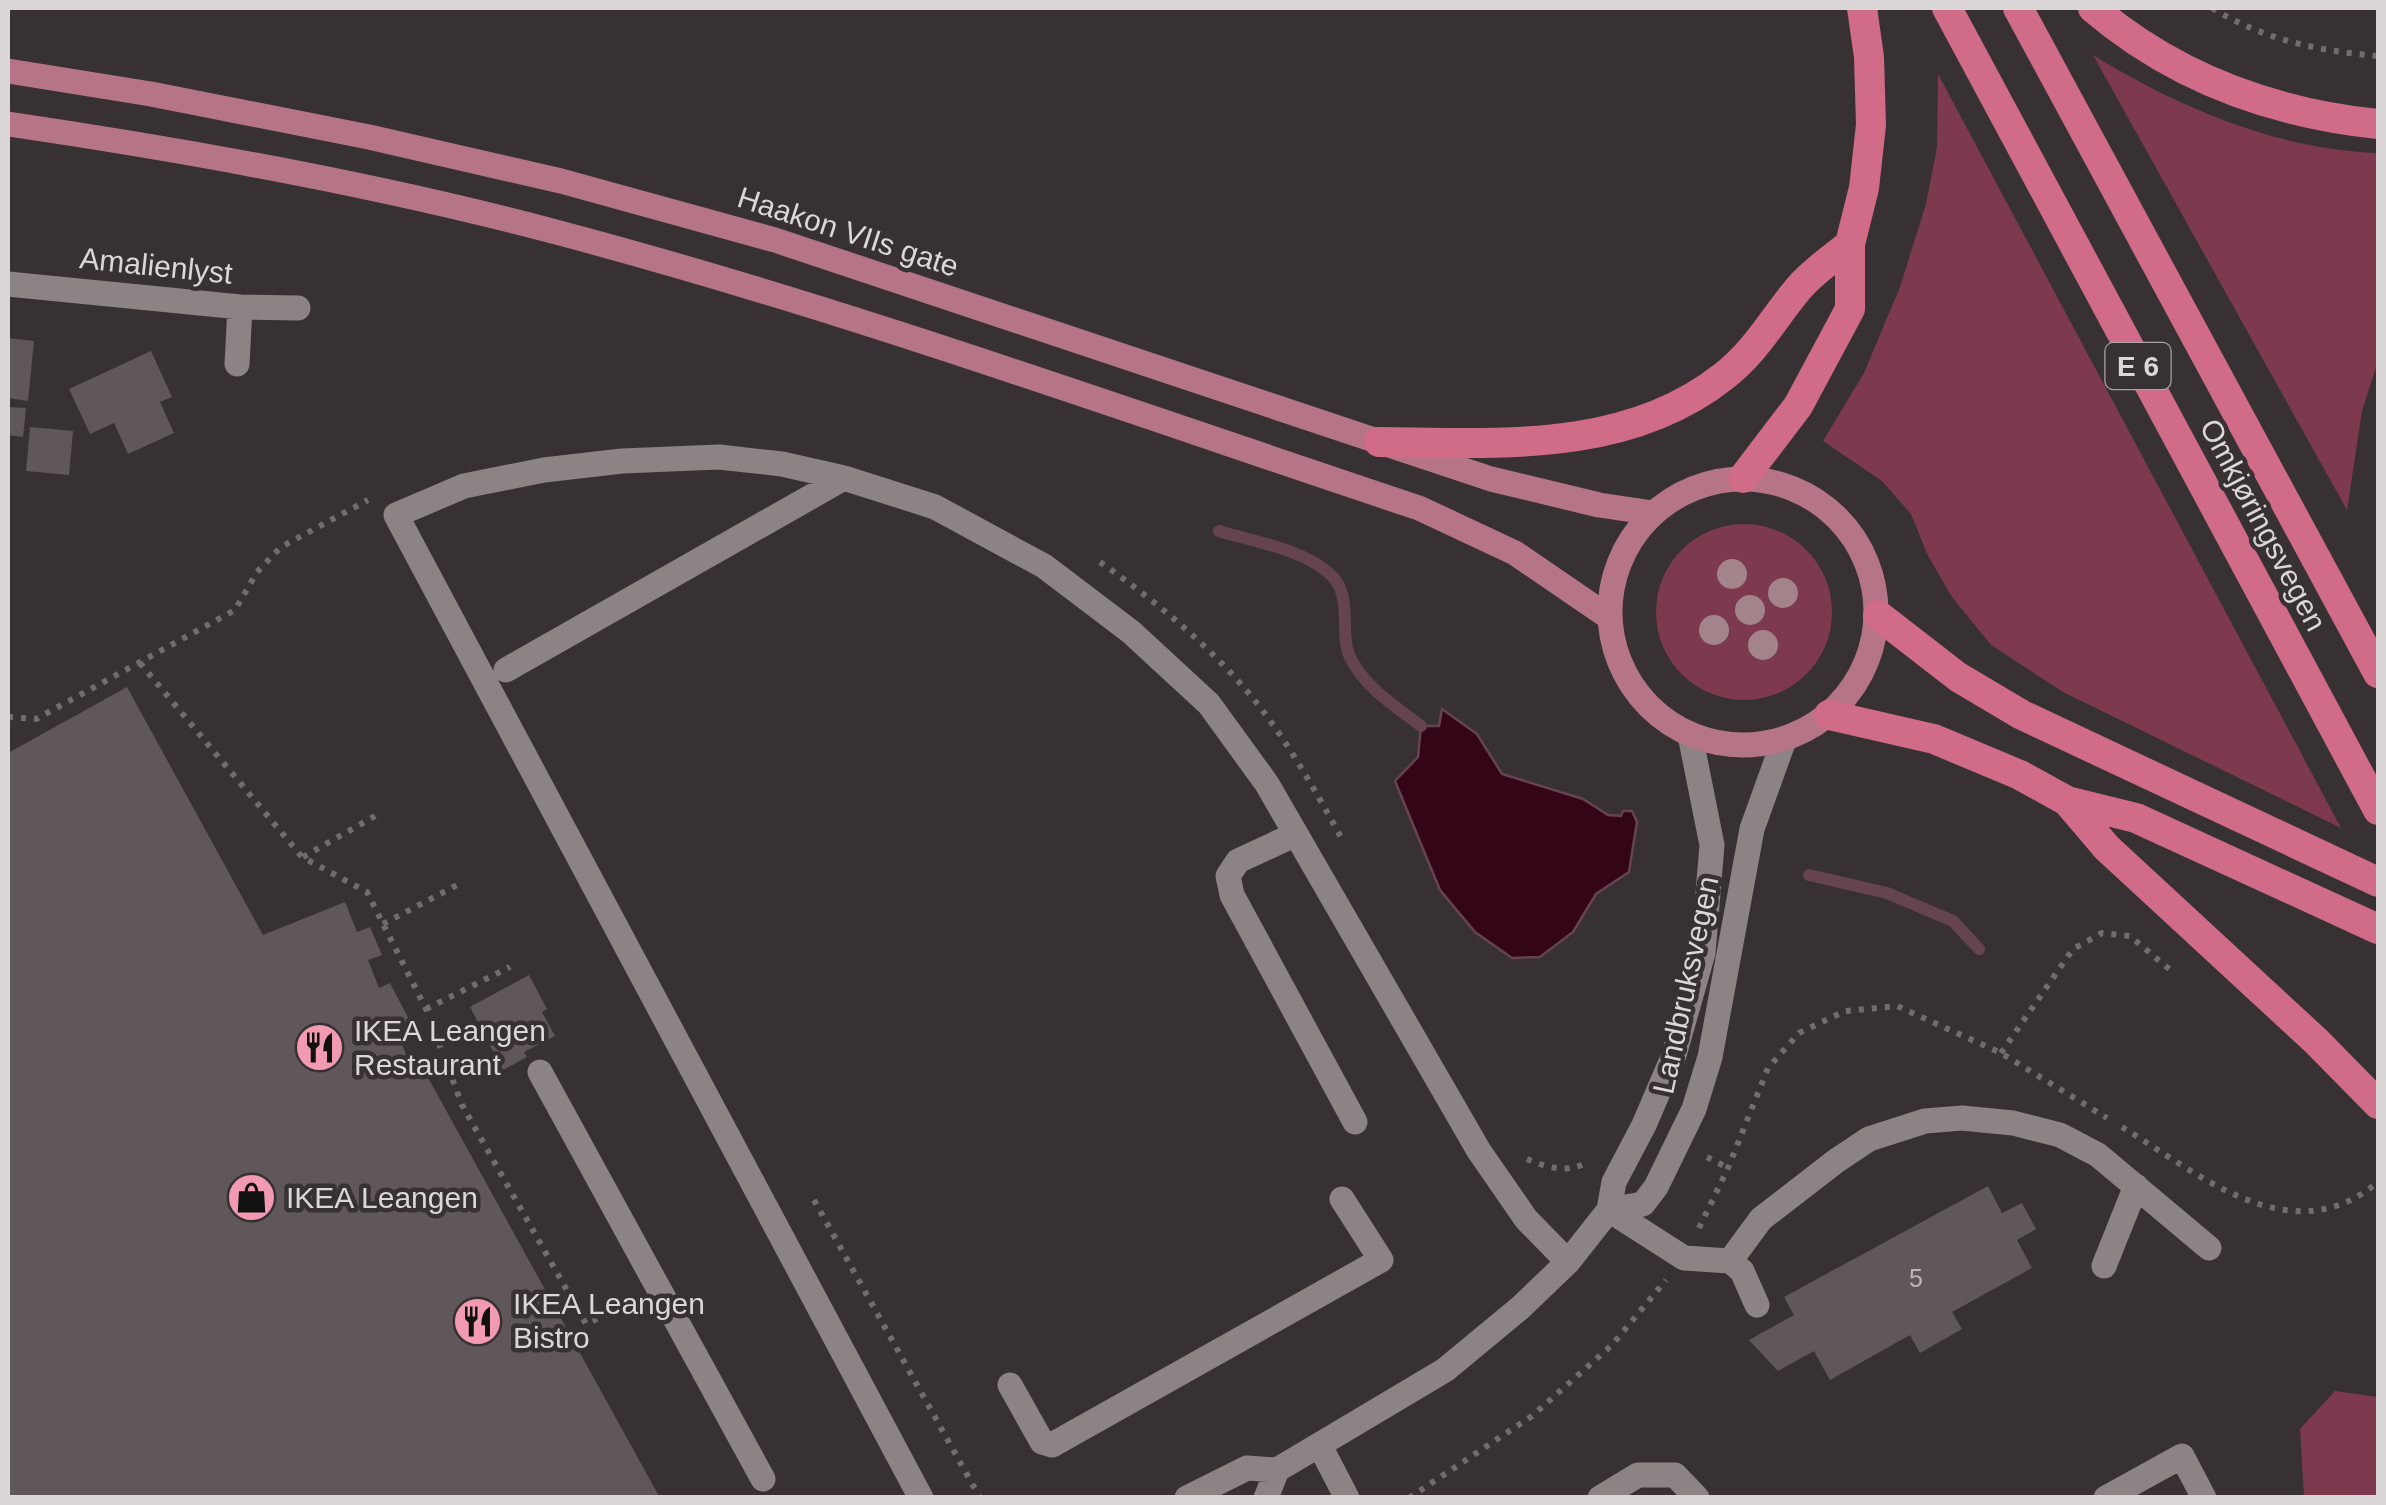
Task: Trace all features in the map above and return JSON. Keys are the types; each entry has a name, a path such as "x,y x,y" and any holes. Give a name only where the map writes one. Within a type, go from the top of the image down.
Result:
{"highway":[{"path":"1743,478 1798,406 1850,309 1850,244 1864,188 1872,125 1862,8"},
{"name":"Omkjøringsvegen","path":"1947,8 2378,810"},
{"name":"Omkjøringsvegen","path":"2018,8 2378,673"},
{"path":"2093,8 2158,55 2204,81 2304,112 2378,124"},
{"path":"1379,442 1522,443 1572,439 1627,426 1675,407 1724,377 1761,342 1800,287 1850,244"},
{"path":"1878,615 1958,678 2022,715 2378,882"},
{"path":"1829,715 1934,739 2020,775 2067,801 2136,818 2378,929"},
{"path":"2067,801 2107,848 2303,1028 2378,1104"}],"main road":[{"name":"Haakon VIIs gate","path":"8,71 351,133 561,181 775,240 1537,492 1653,513"},
{"path":"8,124 143,144 358,184 555,232 758,290 1419,508 1516,553 1610,618"},
{"path":"1743,478 1785,484 1823,504 1852,534 1872,573 1878,615 1871,652 1855,687 1829,715 1784,740 1753,746 1721,744 1690,735 1665,720 1634,688 1614,648 1610,618 1614,579 1628,544 1653,513 1680,494 1710,482 1743,478"}],"street":[{"name":"Amalienlyst","path":"8,284 240,308 298,308"},
{"path":"237,364 240,308"},
{"path":"921,1498 396,516 464,486 544,470 622,461 720,457 782,464 844,478 935,507 1044,566 1132,632 1209,704 1267,784 1479,1151 1526,1218 1568,1262"},
{"path":"506,670 844,478"},
{"name":"Landbruksvegen","path":"1187,1498 1247,1468 1277,1470 1445,1370 1568,1262 1609,1210 1614,1182 1644,1126 1674,1055 1703,953 1712,845 1690,735"},
{"name":"Landbruksvegen","path":"1609,1210 1643,1204 1656,1187 1694,1109 1713,1040 1752,829 1784,740"},
{"path":"1294,835 1238,862 1228,876 1232,895 1355,1122"},
{"path":"540,1072 762,1479"},
{"path":"1730,1261 1760,1220 1869,1139 1925,1121 1962,1118 2013,1123 2060,1136 2098,1156 2209,1248"},
{"path":"2104,1266 2136,1186"},
{"path":"1010,1386 1042,1442 1052,1445 1381,1260 1342,1199"},
{"path":"1609,1210 1684,1258 1730,1261 1742,1272 1757,1305"},
{"path":"1320,1446 1347,1498"},
{"path":"2106,1498 2182,1456 2204,1498"},
{"path":"1266,1498 1277,1470"},
{"path":"1600,1498 1638,1475 1675,1475 1697,1498"}],"path":[{"path":"2212,8 2287,42 2378,56"},
{"path":"8,717 36,720 235,610 257,572 281,547 380,494"},
{"path":"1098,561 1155,601 1241,684 1306,774 1343,842"},
{"path":"140,662 302,858 367,892 426,1008 462,1105 586,1324 628,1304"},
{"path":"302,858 375,816"},
{"path":"383,924 461,883"},
{"path":"2000,1052 2073,948 2102,933 2130,936 2175,974"},
{"path":"426,1008 510,967"},
{"path":"1409,1498 1532,1416 1612,1345 1684,1258 1728,1168 1768,1068 1799,1033"},
{"path":"1519,1155 1546,1168 1579,1167 1593,1157"},
{"path":"814,1200 980,1498"}],"shaded area":[{"path":"2093,55 2160,92 2230,122 2302,143 2378,153 2378,361 2362,411 2347,510"},
{"path":"1938,74 2341,828 2063,692 1991,645 1952,597 1928,556 1911,514 1882,481 1823,441 1864,373 1900,287 1926,204 1937,147"},
{"path":"1744,524 1778,530 1807,549 1826,578 1832,612 1826,646 1807,675 1778,694 1744,700 1710,694 1681,675 1662,646 1656,612 1662,578 1681,549 1710,530"},
{"path":"1442,709 1477,734 1502,774 1583,799 1608,815 1621,816 1623,811 1632,811 1637,822 1629,872 1596,894 1573,932 1540,957 1512,958 1475,932 1440,890 1395,781 1418,757 1421,726 1439,726"},
{"path":"2335,1391 2378,1397 2378,1497 2304,1497 2300,1429"}],"building":[{"path":"8,338 34,341 28,401 8,398"},
{"path":"151,351 172,397 160,402 174,433 128,454 114,423 90,434 69,389"},
{"path":"8,407 26,408 23,437 8,435"},
{"path":"30,427 73,431 69,475 26,471"},
{"name":"IKEA Leangen","path":"127,687 263,935 345,902 357,932 370,927 382,955 368,960 379,988 390,983 413,1027 398,1034 407,1057 415,1054 660,1498 8,1498 8,753"},
{"path":"529,975 547,1009 542,1012 555,1036 524,1052 527,1057 503,1070 470,1007"},
{"path":"1988,1186 2002,1213 2022,1203 2036,1229 2017,1240 2032,1268 1952,1312 1962,1329 1920,1353 1910,1335 1830,1380 1814,1351 1778,1371 1749,1340 1794,1315 1784,1297"}],"waterway":[{"path":"1219,531 1294,553 1332,576 1342,594 1347,648 1356,668 1381,696 1421,726"},
{"path":"1809,875 1887,893 1953,921 1979,949"}],"place":[{"name":"IKEA Leangen Restaurant","path":"319,1048"},
{"name":"IKEA Leangen","path":"251,1198"},
{"name":"IKEA Leangen Bistro","path":"478,1321"}]}
